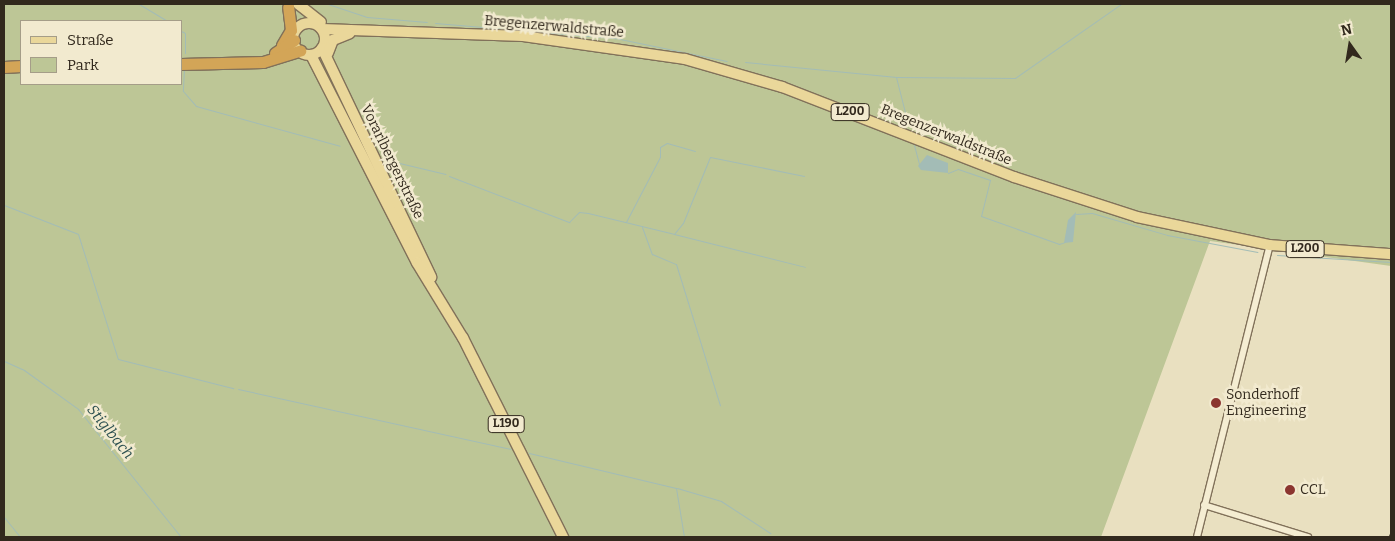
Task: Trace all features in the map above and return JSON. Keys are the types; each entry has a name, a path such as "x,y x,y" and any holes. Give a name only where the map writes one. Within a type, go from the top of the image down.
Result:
{"highway":[{"path":"269,55 289,35 292,5"},
{"path":"182,59 269,55 295,34"},
{"path":"182,64 281,57 305,53"},
{"path":"4,61 20,60"},
{"path":"4,66 20,66"}],"main road":[{"path":"292,5 310,23 322,29"},
{"path":"292,5 325,24 360,28"},
{"name":"L190","path":"292,5 295,34"},
{"path":"295,34 310,23"},
{"path":"281,57 303,58 324,68 333,40 360,28"},
{"name":"Bregenzerwaldstraße","path":"322,29 342,30 360,28 584,41 685,58 782,87 1076,198 1137,217 1270,245 1391,254"},
{"name":"Vorarlbergerstraße","path":"322,29 324,68 563,537"},
{"name":"Bregenzerwaldstraße","path":"323,45 342,30"},
{"name":"Vorarlbergerstraße","path":"295,34 305,53 324,68"},
{"path":"305,53 323,45"}],"street":[{"path":"1197,537 1204,505 1247,350 1270,245"},
{"path":"1204,505 1308,537"}],"green space":[{"path":"4,4 1391,4 1391,266 1210,241 1101,537 4,537"}],"water":[{"path":"927,155 948,163 948,173 921,170 918,166"},
{"path":"1076,212 1073,242 1064,243 1068,220"}],"waterway":[{"path":"139,4 165,20"},
{"path":"328,4 367,17 427,22"},
{"path":"896,77 1015,78 1121,4"},
{"path":"435,23 615,38 727,61"},
{"path":"182,32 185,33 185,53"},
{"path":"745,62 896,77 907,120"},
{"path":"184,69 183,91 196,106 340,146"},
{"path":"626,222 660,157 660,147 667,143 695,151"},
{"path":"914,145 919,164"},
{"path":"449,176 569,222 579,212 588,213 674,234 683,223 710,157 804,176"},
{"path":"391,161 445,174"},
{"path":"948,173 958,169 990,180 981,216 1059,244 1065,242"},
{"path":"4,205 78,234 118,359 233,388"},
{"path":"1076,214 1092,213 1167,235 1257,252"},
{"path":"642,227 652,254 676,264 720,405"},
{"path":"674,234 805,267"},
{"path":"1277,255 1391,262"},
{"name":"Stiglbach","path":"4,361 24,370 78,409 181,537"},
{"path":"238,389 510,449"},
{"path":"529,453 676,488 684,537"},
{"path":"677,488 721,501 770,533"},
{"path":"4,517 20,537"}],"railway":[{"path":"1389,537 1391,532"}],"place":[{"name":"Sonderhoff Engineering","path":"1216,403"},
{"name":"CCL","path":"1290,490"}]}
